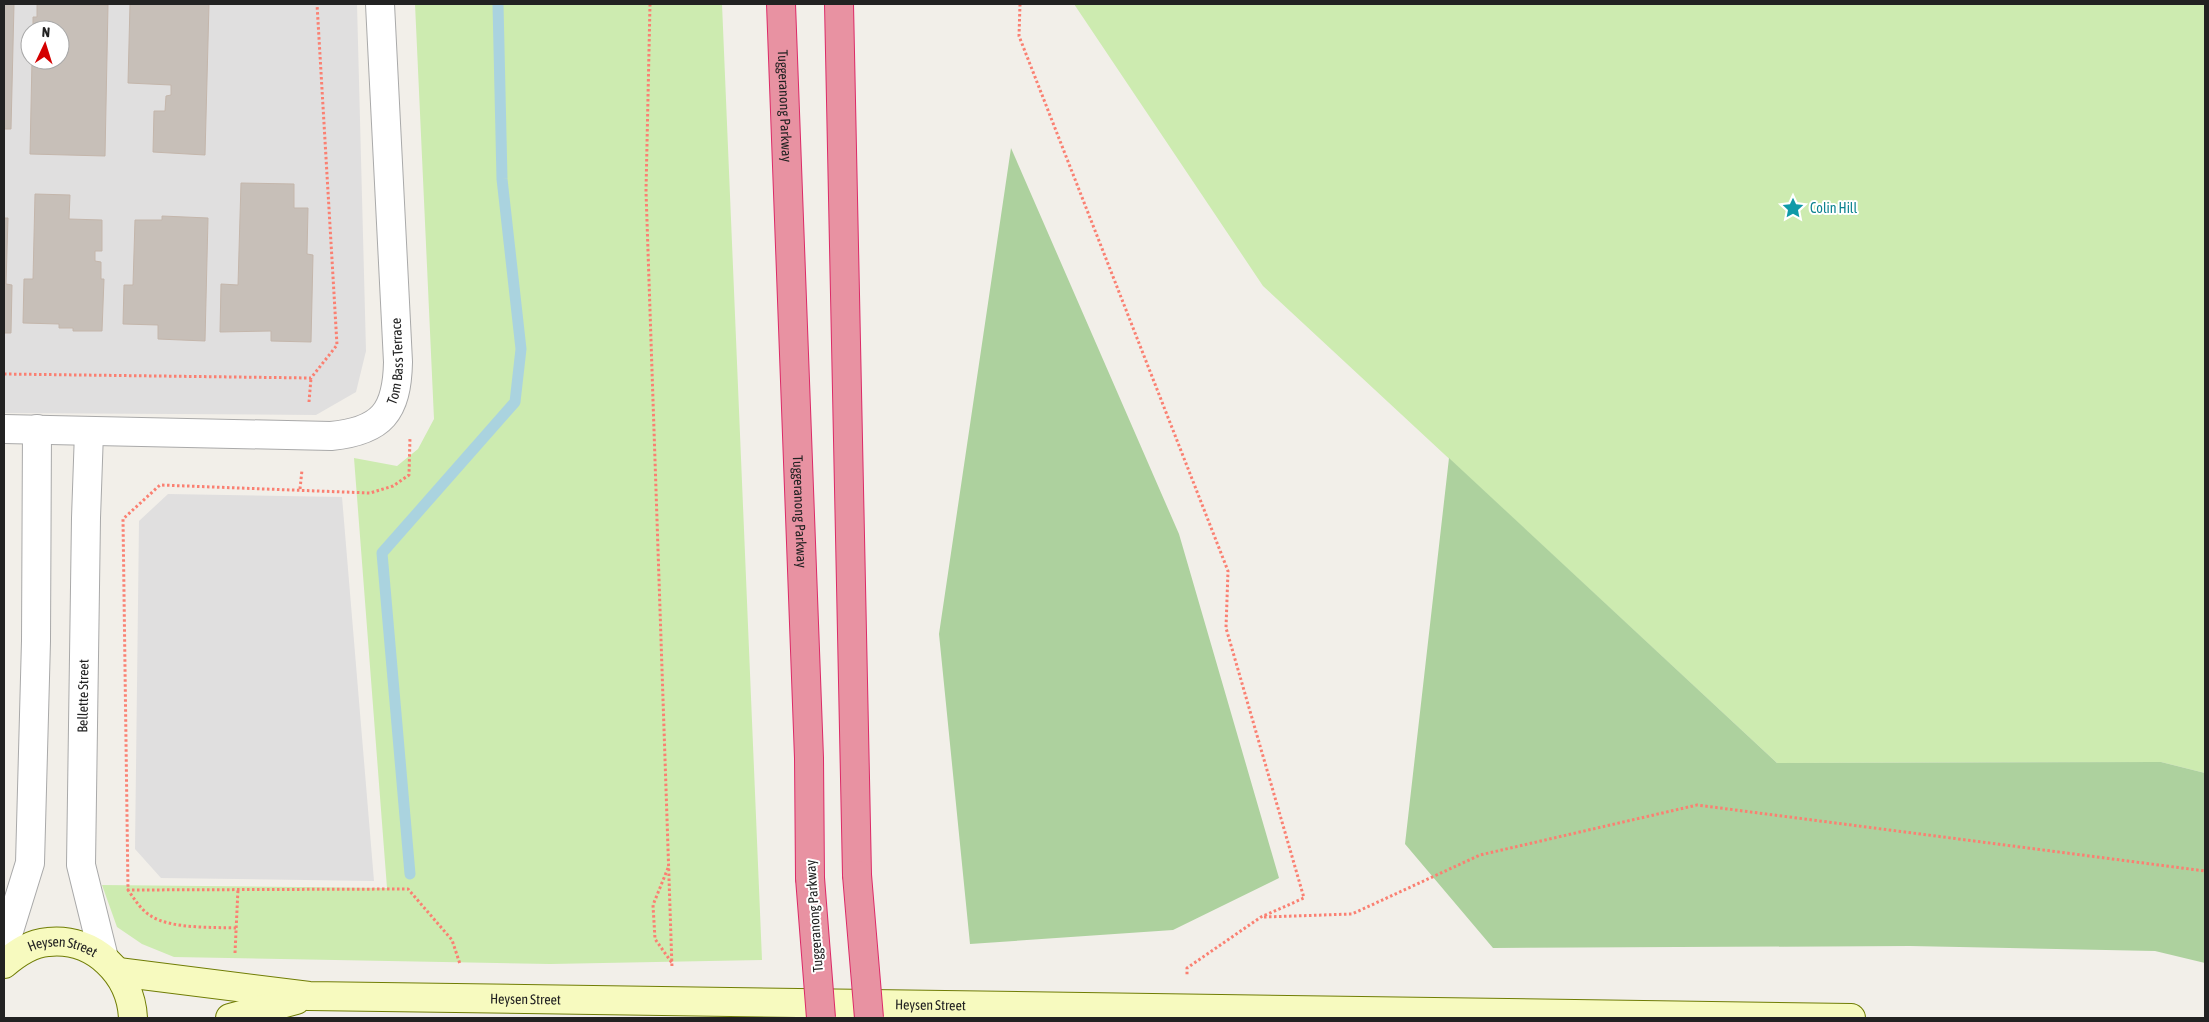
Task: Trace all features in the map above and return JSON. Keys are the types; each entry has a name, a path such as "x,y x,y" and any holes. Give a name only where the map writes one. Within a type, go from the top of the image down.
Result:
{"highway":[{"name":"Tuggeranong Parkway","path":"781,4 809,758 810,878 821,1018"},
{"path":"839,4 857,875 869,1018"}],"main road":[{"name":"Heysen Street","path":"4,964 20,950 48,942 78,944 111,965 309,996 1850,1018"},
{"path":"111,965 127,988 132,1005 133,1018"},
{"name":"Heysen Street","path":"230,1018 309,996"}],"street":[{"name":"Tom Bass Terrace","path":"4,429 331,436 357,431 373,425 384,416 395,396 398,362 380,4"},
{"path":"4,947 30,863 36,642 37,429"},
{"name":"Bellette Street","path":"89,432 81,865 86,892 111,965"}],"path":[{"path":"4,374 311,378 337,345 317,4"},
{"path":"650,4 646,191 674,1001"},
{"path":"1020,4 1019,36 1228,571 1226,628 1304,898 1261,917 1186,968 1188,1009"},
{"path":"236,928 184,926 153,917 139,906 128,890 123,520 160,484 332,491"},
{"path":"1261,917 1352,914 1480,855 1697,805 2205,871"},
{"path":"669,866 652,905 655,939 672,964"},
{"path":"86,892 128,890 408,890 452,940 472,999"}],"shaded area":[{"path":"4,4 357,4 366,351 356,392 316,415 4,413"},
{"path":"168,494 342,497 374,881 161,878 135,849 139,521"}],"green space":[{"path":"415,4 722,4 762,960 550,964 174,957 142,944 117,927 102,885 387,888 354,458 397,466 418,449 434,419"},
{"path":"1074,4 2205,4 2205,773 2161,762 1777,763 1263,286"},
{"path":"1011,148 1179,534 1279,878 1173,930 970,944 939,634"},
{"path":"1449,458 1777,763 2161,762 2205,773 2205,963 2155,951 1910,946 1493,948 1405,844"}],"building":[{"path":"4,4 14,4 11,129 4,129"},
{"path":"37,4 108,5 105,156 30,154 32,70 70,70 70,20 33,20 33,17 37,17"},
{"path":"130,4 209,4 205,155 153,152 154,111 165,111 166,96 171,95 171,85 128,83"},
{"path":"241,183 294,184 294,208 308,208 307,254 313,255 311,342 271,341 271,331 220,332 221,284 238,285"},
{"path":"35,194 70,195 69,219 102,220 102,251 95,251 95,261 101,262 101,279 104,279 102,331 73,331 73,328 59,328 59,324 23,323 24,279 33,279"},
{"path":"162,216 208,218 205,341 158,339 158,325 123,324 124,285 133,285 135,220 162,220"},
{"path":"4,218 8,218 6,284 12,285 11,333 4,333"}],"waterway":[{"path":"410,874 382,553 515,402 521,349 502,179 498,4"}],"place":[{"name":"Colin Hill","path":"1793,208"}]}
